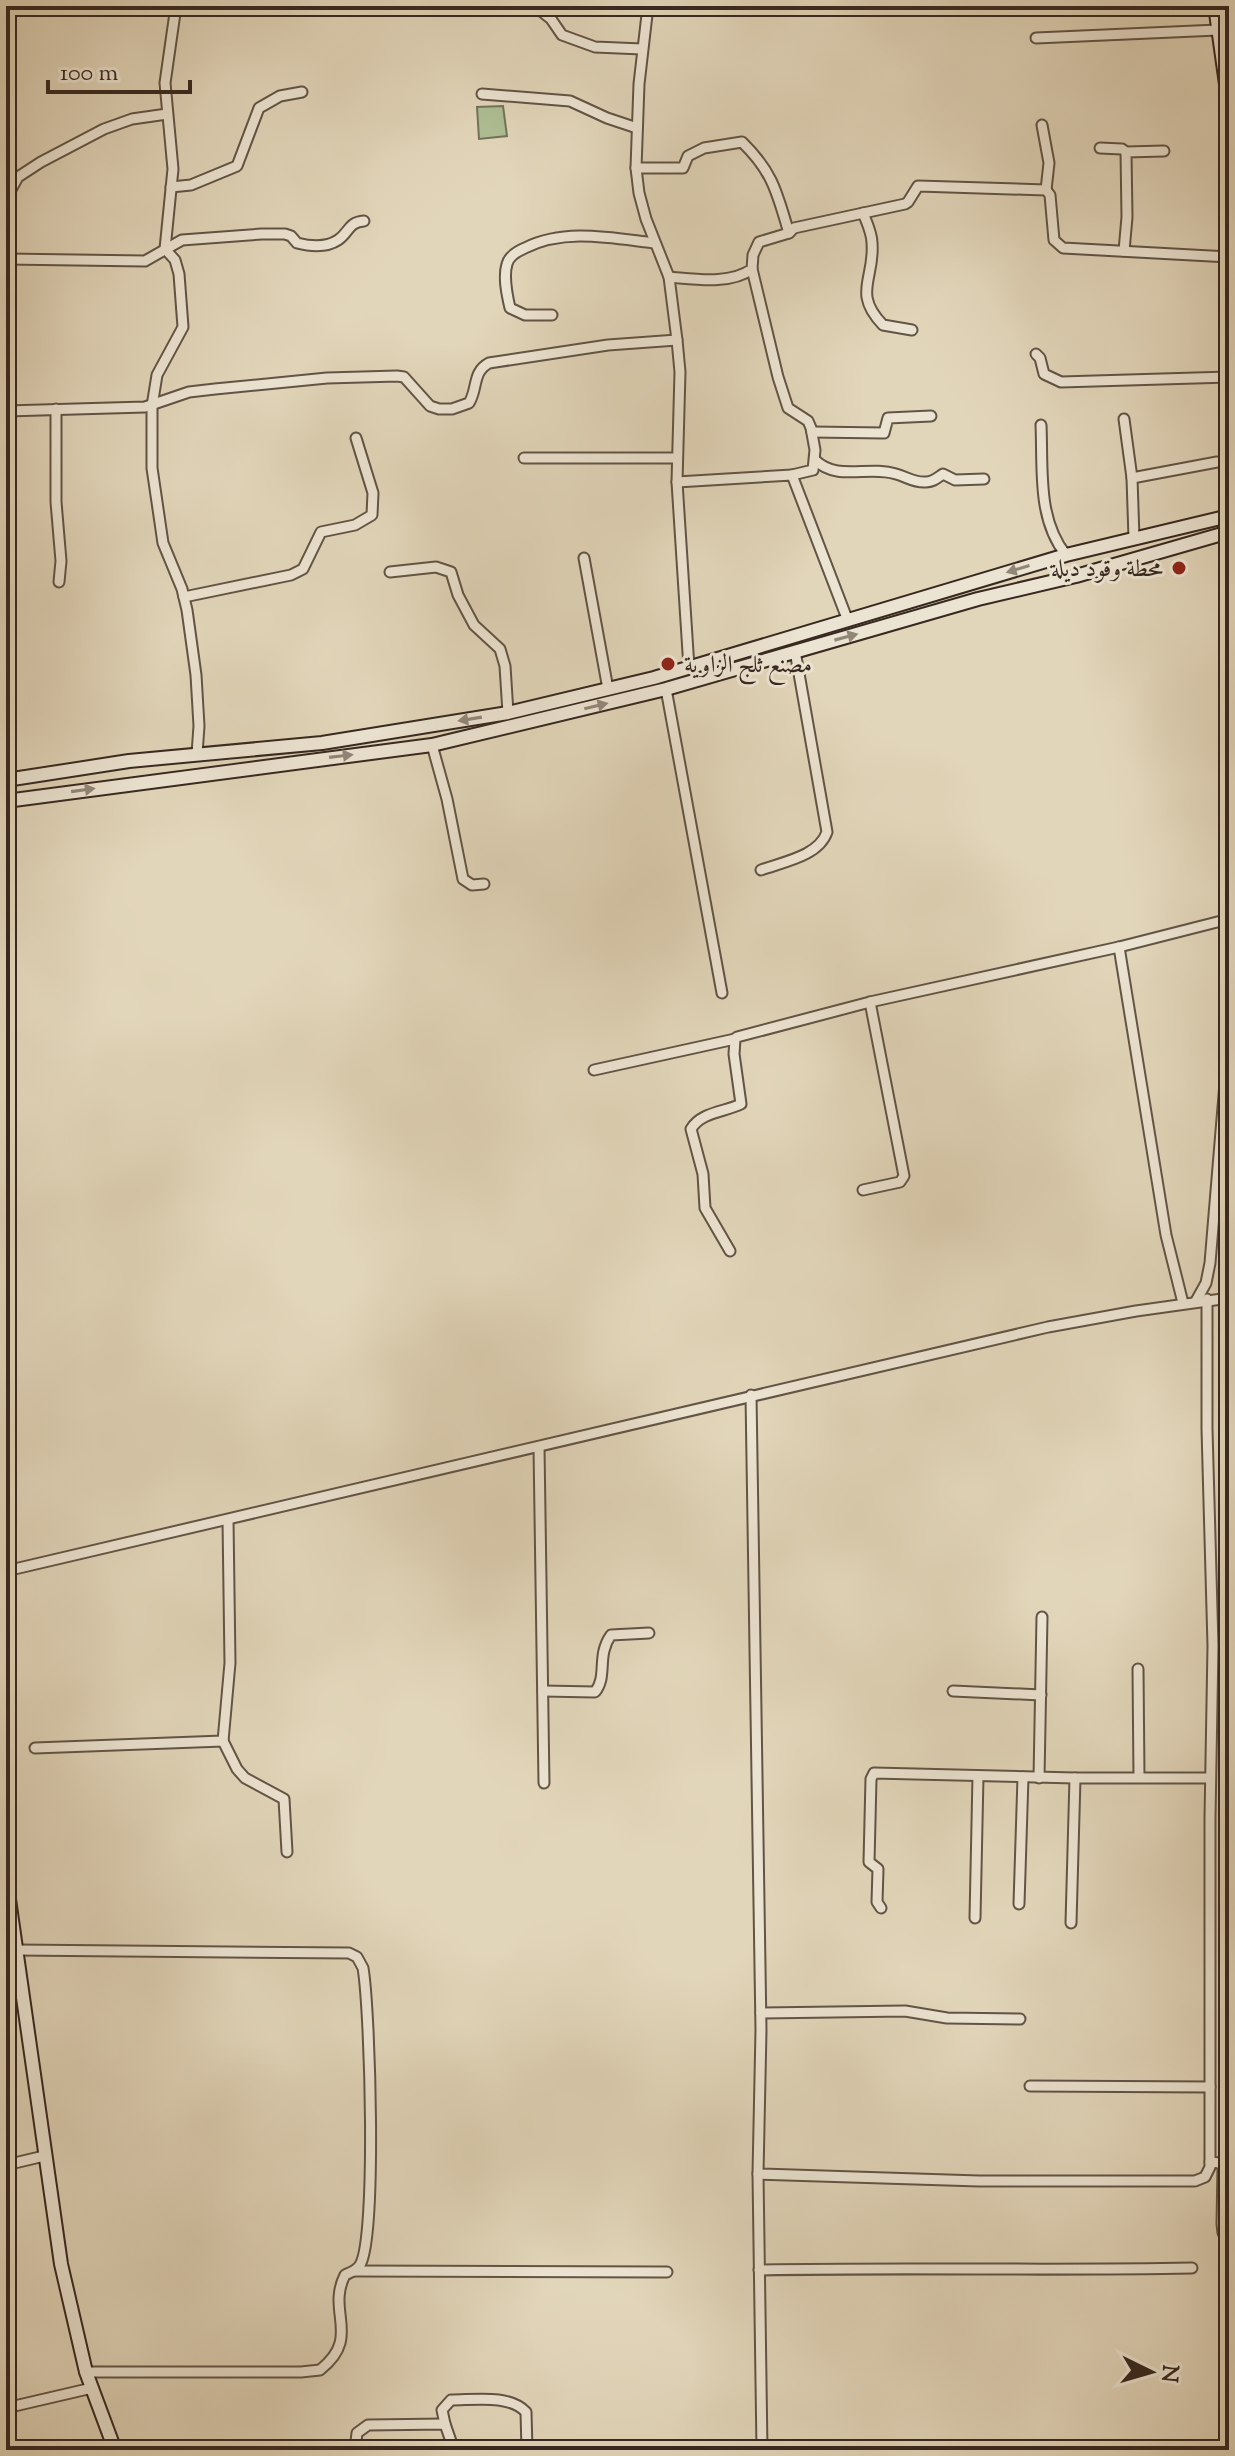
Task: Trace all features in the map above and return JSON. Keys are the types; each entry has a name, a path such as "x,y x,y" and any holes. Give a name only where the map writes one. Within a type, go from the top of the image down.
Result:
{"main road":[{"path":"1215,6 1228,81 1229,106"},
{"path":"6,780 69,769 197,754 322,743 508,713 689,668 1066,555 1229,516"},
{"path":"6,801 432,745 666,689 978,599 1076,576 1229,532"},
{"path":"6,1878 61,2264 86,2372 115,2450"}],"street":[{"path":"176,6 165,83 173,150 165,249 175,260 179,274 183,327 182,334 161,364 152,406 152,468 163,543 184,597 196,675 197,754"},
{"path":"515,6 541,11 562,35 595,47 642,49"},
{"path":"648,6 642,49 636,168 639,193 654,243 669,277 677,340 680,372 677,482 689,668"},
{"path":"1036,38 1218,30"},
{"path":"171,187 191,185 237,166 259,108 280,96 302,92"},
{"path":"482,94 570,101 637,128"},
{"path":"6,199 18,177 41,162 104,129 132,119 167,114"},
{"path":"1042,125 1049,163 1046,190 1050,195 1054,240 1058,245 1063,248 1229,257"},
{"path":"636,168 683,168 688,156 704,148 742,142 770,175 789,233"},
{"path":"1100,148 1126,152 1164,151"},
{"path":"1124,251 1126,152"},
{"path":"677,482 792,475 813,470 815,460 808,421 788,408 778,377 752,269 756,244 789,233 794,228 908,202 918,186 1046,190"},
{"path":"863,213 872,241 865,296 869,308 883,325 912,330"},
{"path":"6,259 145,261 154,259 182,240 262,234 285,234 297,243 327,244 340,240 355,222 364,221"},
{"path":"552,315 525,315 510,308 506,283 507,264 512,256 541,241 563,235 654,243"},
{"path":"669,277 722,279 745,274 752,269"},
{"path":"6,411 152,406 161,400 189,392 327,378 397,376 410,382 430,406 452,409 469,403 481,367 489,363 608,345 677,340"},
{"path":"1036,354 1044,374 1061,382 1229,377"},
{"path":"56,409 59,582"},
{"path":"812,432 884,433 888,418 931,416"},
{"path":"1124,419 1132,478 1134,538"},
{"path":"1041,425 1046,515 1052,533 1066,555"},
{"path":"184,597 291,575 303,569 321,532 355,525 372,515 373,493 356,438"},
{"path":"524,458 677,458"},
{"path":"815,460 823,468 841,472 873,470 895,474 912,482 931,482 943,474 955,480 984,479"},
{"path":"1132,478 1217,462"},
{"path":"792,475 848,621"},
{"path":"584,558 608,689"},
{"path":"390,572 436,567 451,572 458,595 474,625 500,649 505,666 508,713"},
{"path":"761,870 814,850 824,842 827,832 795,651"},
{"path":"666,689 722,993"},
{"path":"432,745 447,799 463,879 472,885 484,884"},
{"path":"594,1070 735,1039 870,1002 1119,947 1229,919"},
{"path":"1119,947 1166,1235 1183,1303"},
{"path":"863,1190 900,1182 904,1176 870,1002"},
{"path":"1196,1301 1206,1283 1210,1263 1229,1035"},
{"path":"730,1251 705,1208 703,1174 691,1129 695,1122 710,1114 741,1104 735,1039"},
{"path":"6,1571 1048,1327 1207,1299 1229,1298"},
{"path":"758,2174 979,2181 1195,2181 1205,2177 1210,2162 1213,1646 1207,1299"},
{"path":"751,1395 761,2013 758,2174 762,2450"},
{"path":"539,1447 544,1783"},
{"path":"228,1520 231,1651 223,1741 245,1778 284,1799 287,1852"},
{"path":"1039,1778 1042,1617"},
{"path":"543,1691 595,1692 600,1683 603,1646 611,1635 649,1633"},
{"path":"1138,1669 1139,1777"},
{"path":"953,1691 1041,1695"},
{"path":"35,1748 223,1741"},
{"path":"881,1908 877,1902 878,1869 869,1862 873,1774 1210,1778"},
{"path":"975,1918 978,1776"},
{"path":"1019,1904 1023,1777"},
{"path":"1071,1923 1075,1778"},
{"path":"16,1950 349,1953 357,1957 365,1978 370,2127 367,2235 363,2257 354,2271"},
{"path":"761,2013 917,2011 947,2018 1020,2019"},
{"path":"1030,2086 1210,2087"},
{"path":"6,2165 44,2156"},
{"path":"1210,2162 1220,2163 1223,2168 1222,2224 1223,2233 1229,2237"},
{"path":"759,2270 1192,2268"},
{"path":"86,2372 320,2370 332,2361 341,2343 339,2292 345,2275 354,2271 667,2272"},
{"path":"6,2408 92,2388"},
{"path":"454,2450 442,2410 451,2400 506,2401 521,2407 529,2424 527,2450"},
{"path":"355,2450 357,2433 368,2425 445,2424"}],"green space":[{"path":"503,106 507,136 479,139 477,107"}],"place":[{"name":"محطة وقود ديلة","path":"1179,568"},
{"name":"مصنع ثلج الزاوية","path":"668,664"}]}
